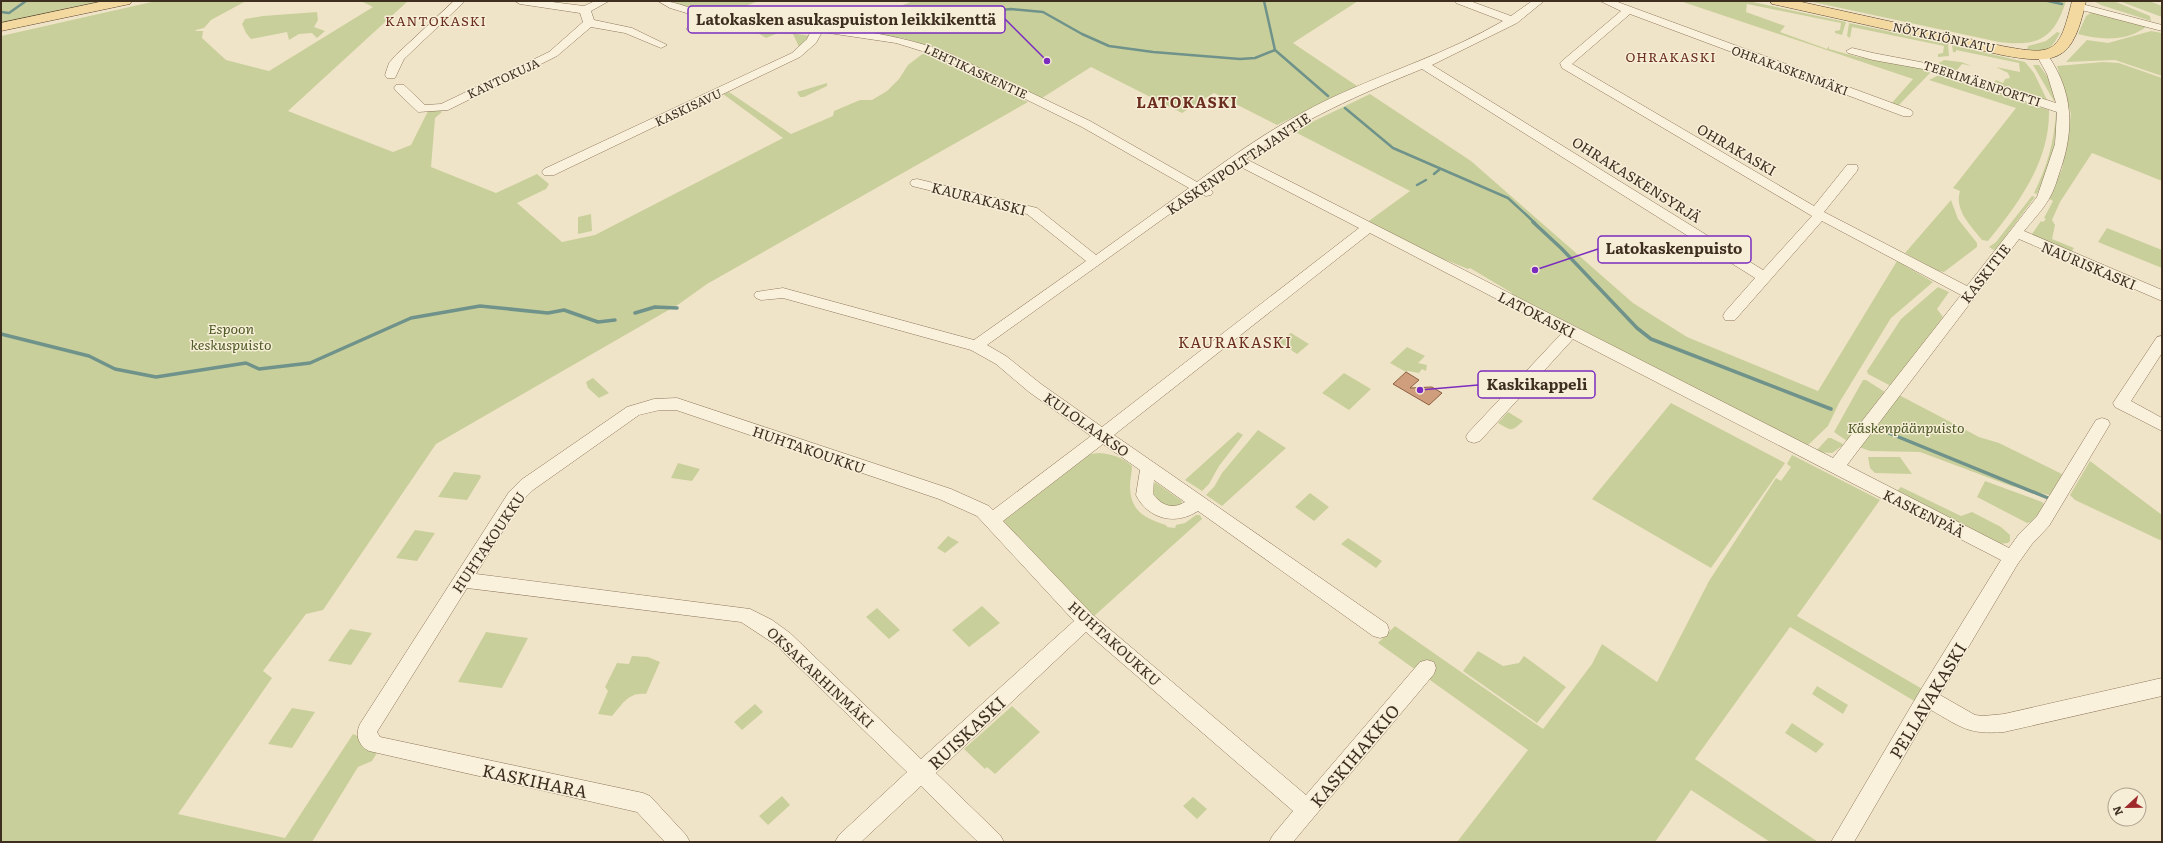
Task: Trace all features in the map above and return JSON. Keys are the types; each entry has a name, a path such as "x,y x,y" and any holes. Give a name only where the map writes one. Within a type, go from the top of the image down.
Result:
{"main road":[{"path":"1,27 125,1"},
{"name":"NÖYKKIÖNKATU","path":"1777,1 1983,46 2043,56"},
{"path":"2043,56 2057,51 2064,42 2073,24 2078,3"}],"street":[{"path":"391,74 395,63 400,57 460,1"},
{"path":"520,1 585,10 604,1"},
{"name":"LEHTIKASKENTIE","path":"663,1 673,6 712,17 901,39 942,54 1086,124 1202,190"},
{"path":"1460,1 1513,21"},
{"name":"KASKENPOLTTAJANTIE","path":"976,346 1096,261 1202,190 1238,160 1306,116 1339,99 1484,38 1513,21 1539,1"},
{"name":"OHRAKASKENMÄKI","path":"1605,1 1907,113"},
{"path":"2078,3 2162,27"},
{"path":"585,10 590,23 628,30 661,45"},
{"name":"OHRAKASKI","path":"1628,10 1566,63 1568,68 1818,214 1970,293"},
{"path":"692,29 712,17"},
{"name":"KANTOKUJA","path":"400,88 422,109 444,106 553,54 590,23"},
{"name":"KASKISAVU","path":"549,172 796,55 812,41 817,30"},
{"name":"TEERIMÄENPORTTI","path":"1852,50 1876,58 1916,63 1937,68 2064,110"},
{"name":"KASKITIE","path":"1836,467 2043,198 2056,168 2063,141 2064,110 2061,91 2043,56"},
{"name":"OHRAKASKENSYRJÄ","path":"1422,64 1764,277"},
{"name":"LATOKASKI","path":"1238,160 1836,467"},
{"path":"1730,316 1818,214 1852,168"},
{"name":"KAURAKASKI","path":"917,183 1032,211 1048,221 1082,252 1096,261"},
{"path":"993,519 1368,228"},
{"name":"NAURISKASKI","path":"2016,233 2162,296"},
{"name":"KULOLAAKSO","path":"761,295 783,293 976,346 1001,360 1035,388 1380,630"},
{"path":"1474,437 1571,332"},
{"path":"2162,341 2121,404 2162,425"},
{"name":"HUHTAKOUKKU","path":"376,745 369,742 366,737 367,730 402,673 521,491 633,410 658,404 677,404 945,494 976,506 993,519 1086,621 1308,810"},
{"name":"PELLAVAKASKI","path":"1842,842 1927,697 2013,558 2032,530 2043,521 2102,424"},
{"name":"KASKENPÄÄ","path":"1836,467 2013,558"},
{"path":"1149,468 1145,481 1144,495 1156,509 1174,514 1186,511 1198,502"},
{"name":"OKSAKARHINMÄKI","path":"463,580 744,615 783,639 993,842"},
{"name":"RUISKASKI","path":"846,842 1086,621"},
{"name":"KASKIHAKKIO","path":"1280,842 1427,668"},
{"path":"1927,697 1961,718 1983,726 2004,723 2162,687"},
{"name":"KASKIHARA","path":"376,745 643,803 678,842"}],"green space":[{"path":"1,1 115,1 1,25"},
{"name":"Espoon keskuspuisto","path":"156,1 246,1 211,20 204,28 195,31 203,31 202,38 226,60 269,71 373,7 361,1 408,1 288,111 393,152 411,145 428,111 440,109 442,112 435,118 431,167 496,193 537,174 549,184 546,189 517,203 562,242 595,235 783,138 723,94 729,92 791,134 833,116 834,111 860,100 872,100 887,91 899,79 908,65 925,52 1028,102 707,284 679,304 436,444 323,610 306,614 263,671 272,678 178,814 285,838 353,734 360,737 360,742 363,747 377,753 372,761 358,767 312,842 1,842 1,36"},
{"path":"669,1 758,1 722,16"},
{"path":"913,1 1358,1 1293,43 1357,86 1277,125 1214,93 1182,113 1091,67 1042,98 939,49 902,38 855,33 867,19"},
{"path":"1680,1 1748,1 1846,22 1842,35 1835,33 1835,31 1840,30 1841,23 1747,4 1746,12 1785,26 1780,32 1827,49 1829,46 1829,49 1858,57 1909,65 1931,72 1896,108 1890,105 1913,79"},
{"path":"1808,1 2066,1 2056,24 2043,38 2024,43 2013,43 1999,42"},
{"path":"2094,1 2114,1 2150,16 2151,21 2101,5"},
{"path":"2119,1 2149,1 2162,6 2162,17"},
{"path":"317,12 318,20 314,27 325,31 317,38 312,33 299,34 289,40 287,32 251,39 246,33 242,24 245,19 263,16"},
{"path":"2091,13 2147,26 2131,35 2123,37 2095,38 2078,34 2086,16"},
{"path":"715,22 811,36 798,49 799,47 793,34 778,33 766,38 755,31 710,23"},
{"path":"1849,23 1948,44 1949,56 1938,57 1938,54 1943,53 1944,46 1852,27 1850,38 1847,36"},
{"path":"2151,31 2162,33 2162,76 2115,60 2066,62 2087,40 2108,43"},
{"path":"2057,32 2060,33 2051,47 2039,51 2027,50 2028,46 2046,41"},
{"path":"1952,45 2025,62 2034,73 2048,102 1993,84 1996,80 2003,83 2005,79 2010,78 2008,73 1996,67 2020,72 2019,63 1956,50 1956,52 1953,52"},
{"path":"1944,60 1961,62 1972,66 1962,64 1957,70 1965,73 1964,75 1939,67 1939,63"},
{"path":"2103,62 2119,63 2162,78 2162,181 2092,153 2060,202 2052,220 2055,225 2052,239 2074,248 2070,254 2033,239 2032,234 2041,221 2043,222 2046,219 2044,218 2053,201 2048,198 2062,169 2071,114 2057,66"},
{"path":"2033,65 2039,65 2050,80 2058,101 2054,101"},
{"path":"1939,75 2049,110 2048,129 2038,164 2011,212 1988,241 1982,240 1961,211 1959,205 1960,191 1953,188 2016,108 1929,80"},
{"path":"827,83 827,86 804,97 800,97 797,92"},
{"path":"1370,94 1471,161 1633,303 1687,337 1818,391 1897,261 1933,282 1891,318 1839,403 1828,426 1805,448 1510,296 1512,293 1470,268 1468,269 1446,260 1444,263 1366,223 1410,191 1295,132 1312,122"},
{"path":"2056,113 2059,114 2052,157 2037,194 2034,193 2043,174 2049,154 2054,134"},
{"path":"2032,196 2035,197 1996,249 1994,250 1989,247 1996,242"},
{"path":"1951,200 1958,219 1977,243 1977,247 1944,272 1938,271 1905,253"},
{"path":"591,214 592,231 578,234 578,217"},
{"path":"2107,228 2162,250 2162,268 2098,242"},
{"path":"1938,287 1949,292 1937,309 1943,317 1893,384 1889,385 1868,374 1867,371 1901,319"},
{"path":"1291,333 1309,344 1297,354 1279,342"},
{"path":"1407,347 1425,356 1418,363 1427,365 1426,371 1422,369 1419,373 1406,372 1390,363"},
{"path":"1344,373 1371,389 1349,410 1322,393"},
{"path":"593,378 609,393 599,398 588,388 586,382"},
{"path":"1863,380 1866,380 1885,392 1847,441 1834,432"},
{"name":"Käskenpäänpuisto","path":"1899,395 1979,437 1999,443 2064,475 2053,496 2011,486 1920,452 1870,451 1859,447"},
{"path":"1671,403 1785,463 1711,568 1592,499"},
{"path":"1508,412 1523,421 1514,429 1506,428 1498,423"},
{"path":"1258,430 1286,448 1222,506 1206,495 1214,487 1222,473"},
{"path":"1238,432 1243,435 1219,466 1209,484 1202,491 1185,480"},
{"path":"1828,438 1843,444 1832,453 1815,452"},
{"path":"1099,453 1117,456 1132,466 1130,485 1131,494 1136,507 1145,516 1166,525 1167,527 1175,528 1176,525 1185,523 1196,515 1200,515 1202,519 1093,617 1003,521 1090,454"},
{"path":"1792,455 1880,500 1797,616 1924,690 1916,702 1790,627 1695,759 1818,842 1770,842 1691,790 1655,842 1457,842 1528,750 1378,643 1395,626 1543,729 1592,664 1602,644 1657,682 1709,581 1776,478 1781,481 1791,467 1787,464"},
{"path":"1868,457 1900,457 1912,474 1875,473 1870,468"},
{"path":"2090,461 2162,515 2162,541 2075,500 2070,495"},
{"path":"678,463 700,469 692,481 671,478"},
{"path":"454,472 480,475 481,477 467,500 438,497"},
{"path":"1985,481 2042,502 2046,506 2034,521 2027,523 1977,497"},
{"path":"1155,482 1182,501 1181,505 1169,508 1158,500 1151,490"},
{"path":"1901,487 1961,516 1972,512 2001,527 2010,535 2010,541 2008,543 1999,544 1897,491"},
{"path":"1310,493 1329,507 1314,521 1295,507"},
{"path":"415,530 435,533 417,561 396,558"},
{"path":"948,536 959,542 945,553 937,548"},
{"path":"1348,538 1382,561 1376,568 1341,544"},
{"path":"982,606 1000,623 969,647 952,630"},
{"path":"877,608 900,630 889,639 866,617"},
{"path":"350,629 372,633 351,665 328,661"},
{"path":"486,632 528,638 502,688 458,682"},
{"path":"1478,651 1503,666 1519,663 1524,656 1566,687 1537,723 1463,671"},
{"path":"632,656 648,657 660,662 646,694 630,697 612,716 598,714 608,691 605,687 617,663 629,664"},
{"path":"1817,686 1848,705 1843,714 1812,694"},
{"path":"755,704 763,712 742,730 734,722"},
{"path":"1012,706 1040,732 995,774 987,767 985,769 964,749"},
{"path":"292,708 315,712 292,748 268,744"},
{"path":"1792,723 1824,744 1816,753 1785,733"},
{"path":"782,796 790,805 768,825 759,816"},
{"path":"1193,797 1207,809 1197,819 1183,806"}],"building":[{"path":"1406,372 1419,380 1410,388 1432,387 1442,393 1429,405 1393,384"}],"waterway":[{"path":"1,12 9,13 26,1"},
{"path":"1264,1 1275,50"},
{"path":"2048,1 2062,4"},
{"path":"884,31 980,12 1011,9 1043,12 1082,34 1109,46 1153,52 1240,59 1255,58 1275,50"},
{"path":"1275,50 1328,96"},
{"path":"1345,108 1393,148 1508,198 1535,223"},
{"path":"1434,174 1440,169"},
{"path":"1417,185 1426,180"},
{"path":"1533,222 1562,249 1637,328 1651,339 1831,409"},
{"path":"1,334 89,356 115,369 156,377 246,363 259,369 310,363 411,318 480,306 548,313 564,310 598,322 615,320"},
{"path":"635,313 655,307 677,308"},
{"path":"1879,429 2048,498"}],"place":[{"name":"Latokasken asukaspuiston leikkikenttä","path":"1047,61"},
{"name":"Latokaskenpuisto","path":"1535,270"},
{"name":"Kaskikappeli","path":"1420,390"}],"district":[{"name":"KANTOKASKI","path":"436,20"},
{"name":"OHRAKASKI","path":"1671,56"},
{"name":"LATOKASKI","path":"1187,101"},
{"name":"KAURAKASKI","path":"1235,341"}]}
